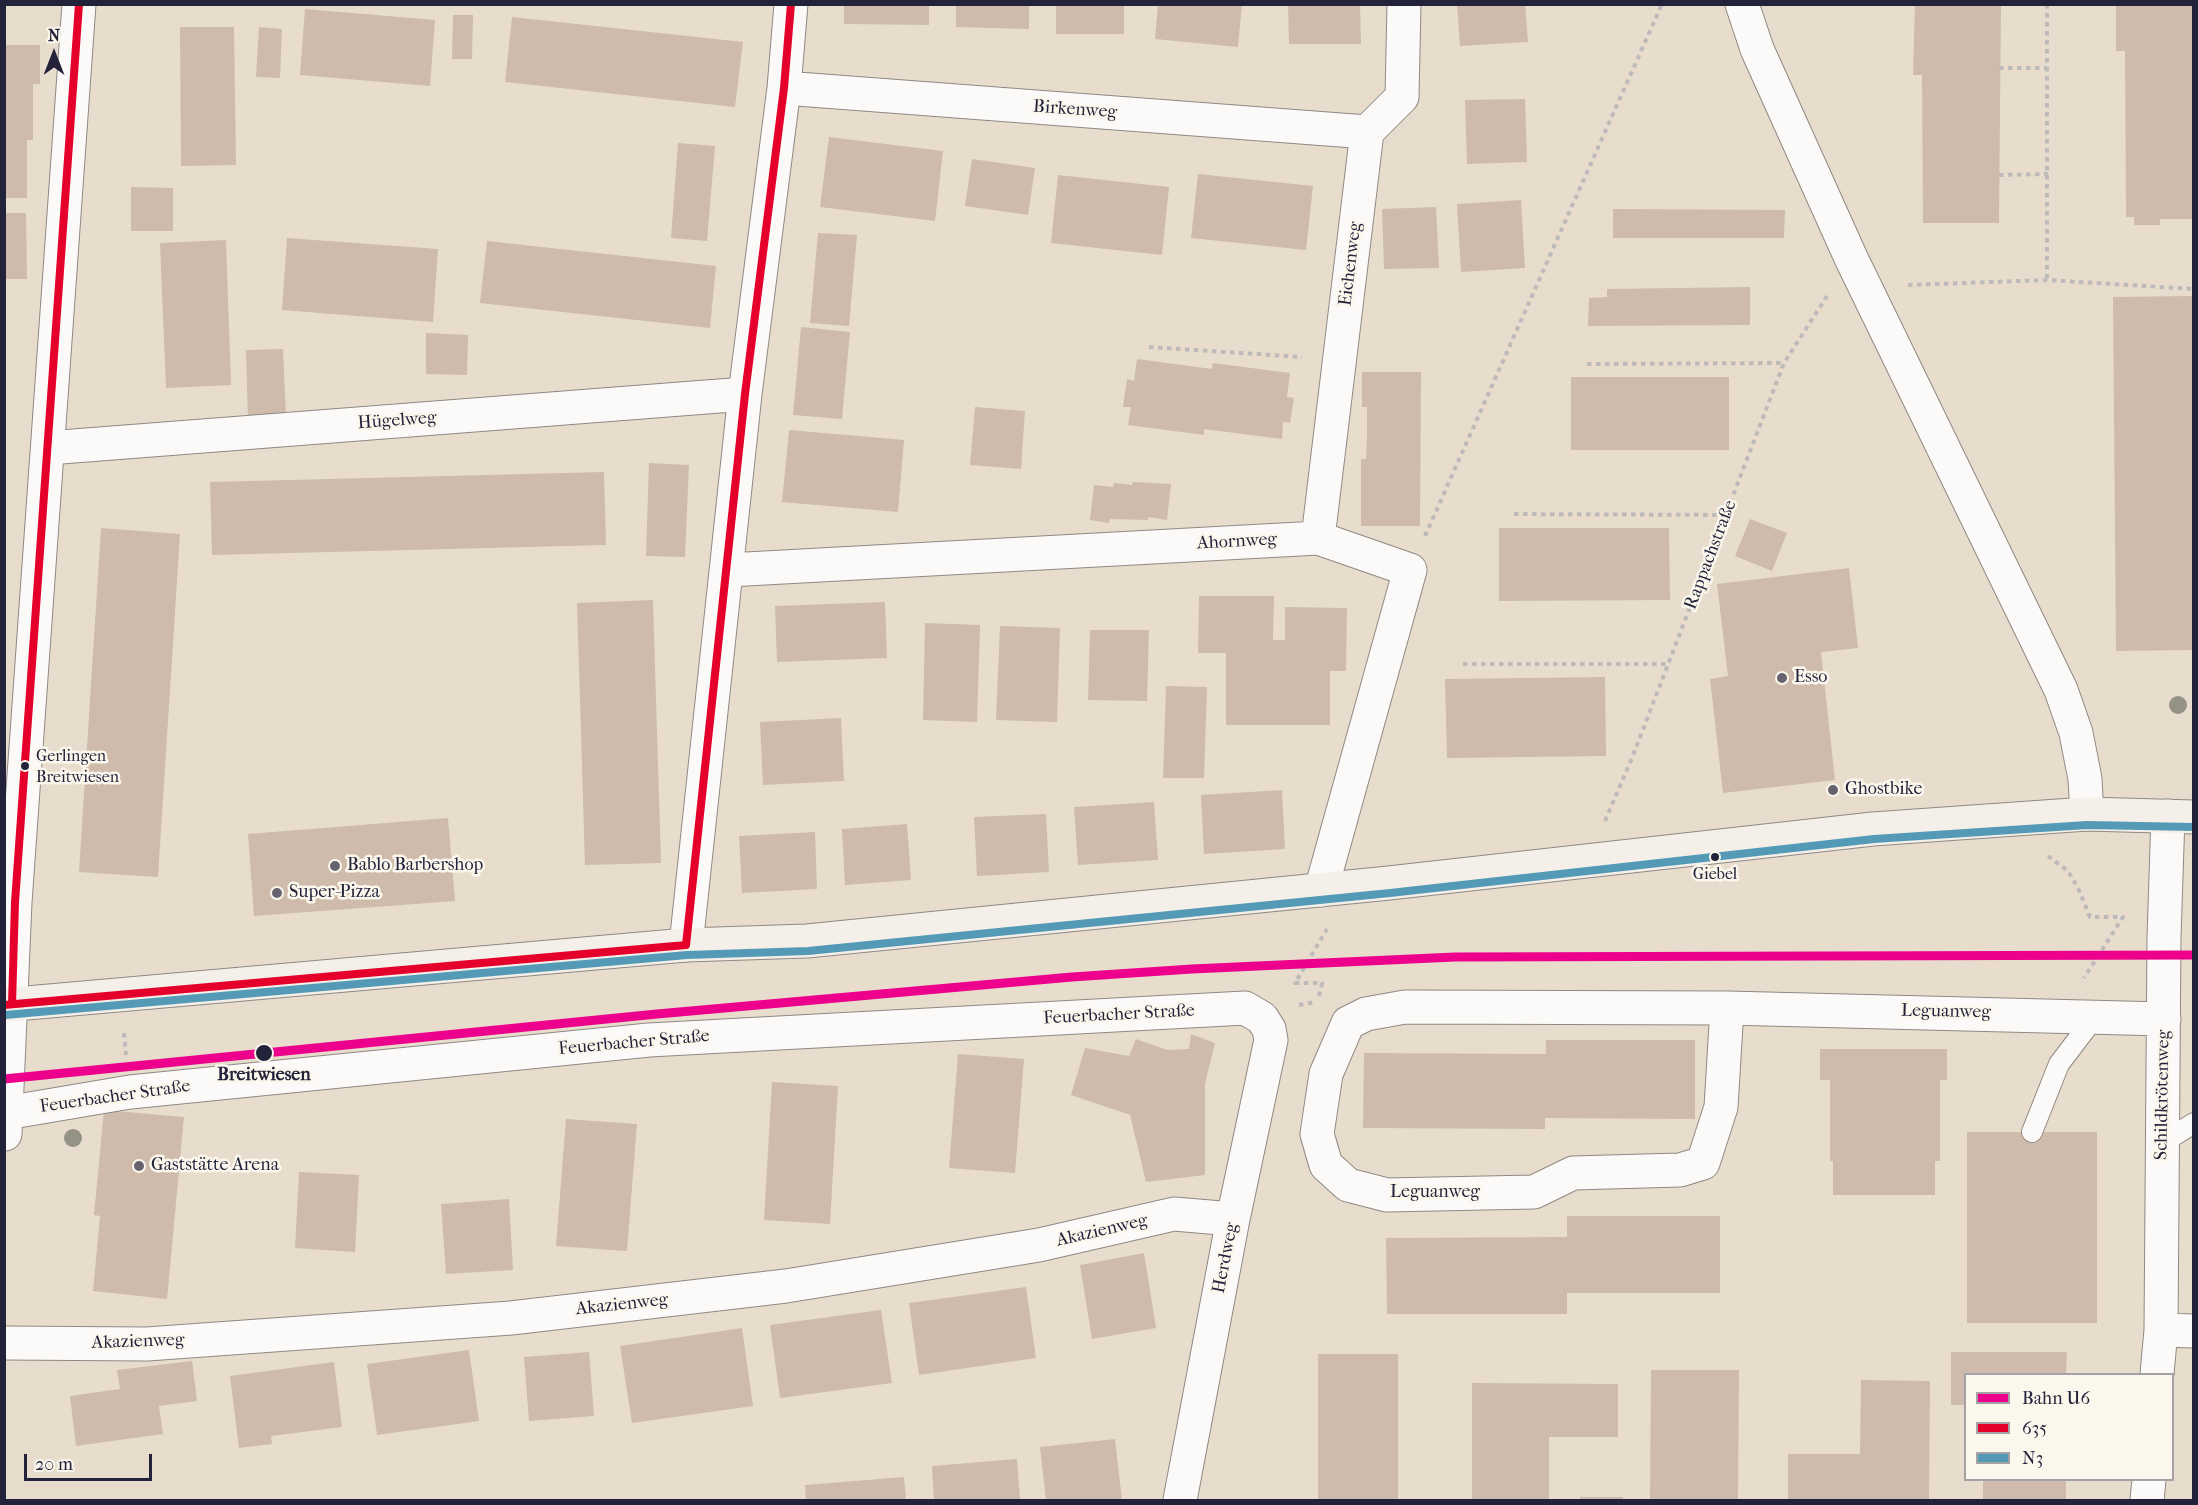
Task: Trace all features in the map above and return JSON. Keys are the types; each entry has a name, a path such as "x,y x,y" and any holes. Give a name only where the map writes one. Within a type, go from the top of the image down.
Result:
{"main road":[{"path":"8,1004 686,945 807,941 1321,890 1873,829 2087,814 2181,816"}],"street":[{"path":"5,1124 8,1004 79,4"},
{"path":"686,945 728,570 745,394 784,88 791,4"},
{"path":"1367,132 1402,97 1404,4"},
{"path":"1742,4 1757,49 1851,258 2061,690 2076,733 2085,779 2087,814"},
{"name":"Birkenweg","path":"784,88 1367,132"},
{"name":"Eichenweg","path":"1318,538 1367,132"},
{"name":"Hügelweg","path":"48,448 745,394"},
{"name":"Ahornweg","path":"728,570 1318,538 1410,570"},
{"path":"1321,890 1410,570"},
{"name":"Schildkrötenweg","path":"2157,1373 2161,1330 2164,1019 2181,816"},
{"name":"Leguanweg","path":"1727,1008 1721,1107 1703,1163 1680,1170 1573,1173 1534,1192 1387,1194 1348,1185 1326,1165 1317,1134 1326,1074 1348,1023 1366,1014 1405,1007 1727,1008 2164,1019"},
{"name":"Feuerbacher Straße","path":"5,1124 130,1092 649,1040 1245,1008 1266,1029"},
{"name":"Herdweg","path":"1180,1500 1266,1029"},
{"name":"Akazienweg","path":"4,1343 147,1344 511,1318 786,1286 1039,1245 1174,1214 1233,1219"},
{"path":"2161,1330 2193,1331"},
{"path":"2147,1500 2149,1481"}],"lane":[{"path":"2032,1132 2059,1064 2094,1018"},
{"path":"2162,1143 2193,1123"}],"path":[{"path":"1410,570 1662,4"},
{"path":"2047,4 2048,280"},
{"path":"1999,68 2048,68"},
{"path":"1999,175 2048,174"},
{"name":"Rappachstraße","path":"1587,860 1632,758 1784,363 1851,258"},
{"path":"1907,285 2048,280 2193,289"},
{"path":"1149,347 1339,359"},
{"path":"1587,364 1784,363"},
{"path":"1514,514 1726,515"},
{"path":"1463,664 1668,664"},
{"path":"2045,854 2068,871 2090,917 2123,917 2083,979 2095,979"},
{"path":"1318,928 1327,928 1295,983 1322,983 1318,1001"},
{"path":"123,1028 130,1092"}],"building":[{"path":"844,4 929,4 929,25 844,24"},
{"path":"956,4 1029,4 1029,29 956,27"},
{"path":"1056,4 1124,4 1124,34 1056,34"},
{"path":"1158,4 1242,4 1238,47 1155,39"},
{"path":"1288,4 1360,4 1361,44 1289,44"},
{"path":"1457,4 1525,4 1528,42 1460,46"},
{"path":"1915,4 2001,4 1999,223 1923,223 1922,75 1913,75"},
{"path":"2116,4 2193,4 2193,219 2160,219 2160,225 2134,225 2134,217 2126,217 2125,51 2116,51"},
{"path":"305,9 435,20 430,86 300,75"},
{"path":"453,15 473,15 472,59 452,59"},
{"path":"512,17 743,42 735,107 505,82"},
{"path":"180,27 234,27 236,165 181,166"},
{"path":"259,27 282,29 280,78 256,77"},
{"path":"4,45 40,45 40,84 33,84 33,140 27,140 27,198 4,198"},
{"path":"1525,99 1527,162 1467,164 1465,100"},
{"path":"829,137 943,151 935,221 820,207"},
{"path":"678,143 715,146 707,241 671,238"},
{"path":"972,159 1035,168 1028,215 965,206"},
{"path":"1198,174 1313,186 1306,250 1191,238"},
{"path":"1058,175 1169,187 1162,255 1051,243"},
{"path":"131,187 173,188 173,231 131,231"},
{"path":"1521,200 1525,268 1461,272 1457,204"},
{"path":"1436,207 1439,268 1384,269 1382,209"},
{"path":"1613,209 1785,210 1784,238 1613,238"},
{"path":"4,213 26,213 27,279 4,279"},
{"path":"818,233 857,235 849,326 810,323"},
{"path":"287,238 438,249 433,322 282,310"},
{"path":"226,240 231,385 166,388 160,243"},
{"path":"487,241 716,266 710,328 480,303"},
{"path":"1750,287 1750,325 1588,326 1589,298 1607,297 1607,289"},
{"path":"2193,296 2193,650 2116,651 2113,297"},
{"path":"801,327 850,332 842,419 793,415"},
{"path":"426,333 468,335 467,375 426,374"},
{"path":"283,349 286,417 248,419 246,350"},
{"path":"1137,359 1212,369 1213,363 1290,373 1287,397 1294,398 1290,423 1283,422 1282,439 1204,429 1204,435 1128,425 1131,407 1123,407 1127,379 1134,381"},
{"path":"1362,372 1421,372 1420,526 1361,526 1361,459 1366,459 1367,433 1367,407 1362,407"},
{"path":"1571,377 1729,377 1729,450 1571,450"},
{"path":"975,407 1025,411 1021,469 970,465"},
{"path":"789,430 904,440 898,512 782,502"},
{"path":"649,463 689,465 685,557 646,556"},
{"path":"604,472 606,545 212,555 210,482"},
{"path":"1133,482 1171,484 1167,520 1148,517 1148,520 1110,519 1109,523 1090,520 1094,485 1113,487 1114,483 1132,485"},
{"path":"1750,519 1787,533 1772,571 1735,556"},
{"path":"101,528 180,534 158,877 79,872"},
{"path":"1499,528 1669,528 1670,600 1499,601"},
{"path":"1849,568 1858,648 1821,652 1835,780 1723,793 1710,679 1728,676 1717,584"},
{"path":"1199,596 1274,596 1273,640 1285,640 1285,607 1347,608 1346,671 1330,671 1330,725 1226,725 1226,653 1198,653"},
{"path":"653,600 661,863 585,865 577,603"},
{"path":"885,602 887,658 777,662 775,606"},
{"path":"925,623 980,625 977,722 923,720"},
{"path":"1000,626 1060,628 1057,722 996,720"},
{"path":"1090,630 1149,630 1147,701 1088,700"},
{"path":"1605,677 1606,756 1447,758 1445,679"},
{"path":"1166,686 1207,687 1204,778 1163,778"},
{"path":"841,718 844,781 763,785 760,722"},
{"path":"1282,790 1285,849 1204,854 1201,795"},
{"path":"1154,802 1158,860 1078,865 1074,807"},
{"path":"1046,814 1049,872 977,876 974,817"},
{"path":"448,818 455,901 254,916 248,834"},
{"path":"907,824 911,880 845,885 842,829"},
{"path":"815,832 817,889 742,893 739,836"},
{"path":"1191,1034 1215,1043 1205,1084 1205,1175 1146,1182 1130,1115 1071,1095 1085,1048 1129,1056 1136,1039 1167,1050 1189,1049"},
{"path":"1546,1040 1695,1040 1695,1119 1545,1118 1545,1129 1363,1128 1364,1053 1546,1054"},
{"path":"1820,1049 1947,1049 1947,1080 1940,1080 1940,1161 1935,1161 1935,1195 1833,1195 1833,1161 1830,1161 1830,1080 1820,1080"},
{"path":"958,1054 1024,1059 1015,1173 949,1168"},
{"path":"772,1082 838,1086 830,1224 764,1220"},
{"path":"104,1110 184,1117 167,1299 93,1291 100,1216 94,1215"},
{"path":"566,1119 637,1124 627,1251 556,1246"},
{"path":"1967,1132 2097,1132 2097,1323 1967,1323"},
{"path":"299,1172 359,1175 355,1252 295,1248"},
{"path":"509,1199 513,1270 446,1274 441,1204"},
{"path":"1567,1216 1720,1216 1720,1293 1567,1293 1567,1314 1387,1314 1386,1238 1567,1237"},
{"path":"1144,1253 1156,1328 1092,1339 1080,1265"},
{"path":"1026,1287 1036,1358 919,1375 909,1303"},
{"path":"881,1310 892,1383 780,1398 770,1325"},
{"path":"742,1328 753,1406 632,1423 620,1346"},
{"path":"469,1350 479,1421 377,1435 367,1364"},
{"path":"589,1352 594,1416 529,1421 524,1357"},
{"path":"1951,1352 2067,1352 2066,1373 1964,1373 1964,1405 1951,1405"},
{"path":"1318,1354 1398,1354 1398,1500 1318,1500"},
{"path":"192,1361 197,1401 159,1406 163,1434 76,1446 70,1396 120,1389 117,1370"},
{"path":"334,1362 342,1427 271,1436 272,1444 239,1448 230,1376"},
{"path":"1651,1370 1739,1370 1738,1500 1650,1500"},
{"path":"1861,1380 1930,1381 1929,1500 1788,1500 1788,1454 1860,1454"},
{"path":"1472,1383 1618,1384 1618,1437 1549,1437 1549,1500 1472,1500"},
{"path":"1115,1439 1122,1500 1046,1500 1040,1447"},
{"path":"1017,1459 1020,1500 934,1500 932,1466"},
{"path":"904,1477 906,1500 806,1500 805,1485"},
{"path":"1983,1481 2066,1481 2066,1500 1983,1500"},
{"path":"1580,1497 1623,1497 1623,1500 1580,1500"}],"rail line":[{"name":"U6","path":"4,1079 657,1014 1072,977 1192,969 1455,957 2194,955"}],"transit line":[{"name":"635","path":"12,1004 15,902 79,4"},
{"name":"635","path":"4,1005 686,945 745,394 784,88 791,4"},
{"name":"N3","path":"5,1015 687,955 808,951 1390,893 1874,839 2087,825 2194,827"}],"place":[{"name":"Esso","path":"1782,678"},
{"name":"Gerlingen Breitwiesen","path":"25,766"},
{"name":"Ghostbike","path":"1833,790"},
{"name":"Giebel","path":"1715,857"},
{"name":"Bablo Barbershop","path":"335,866"},
{"name":"Super-Pizza","path":"277,893"},
{"name":"Breitwiesen","path":"264,1053"},
{"name":"Gaststätte Arena","path":"139,1166"}]}
